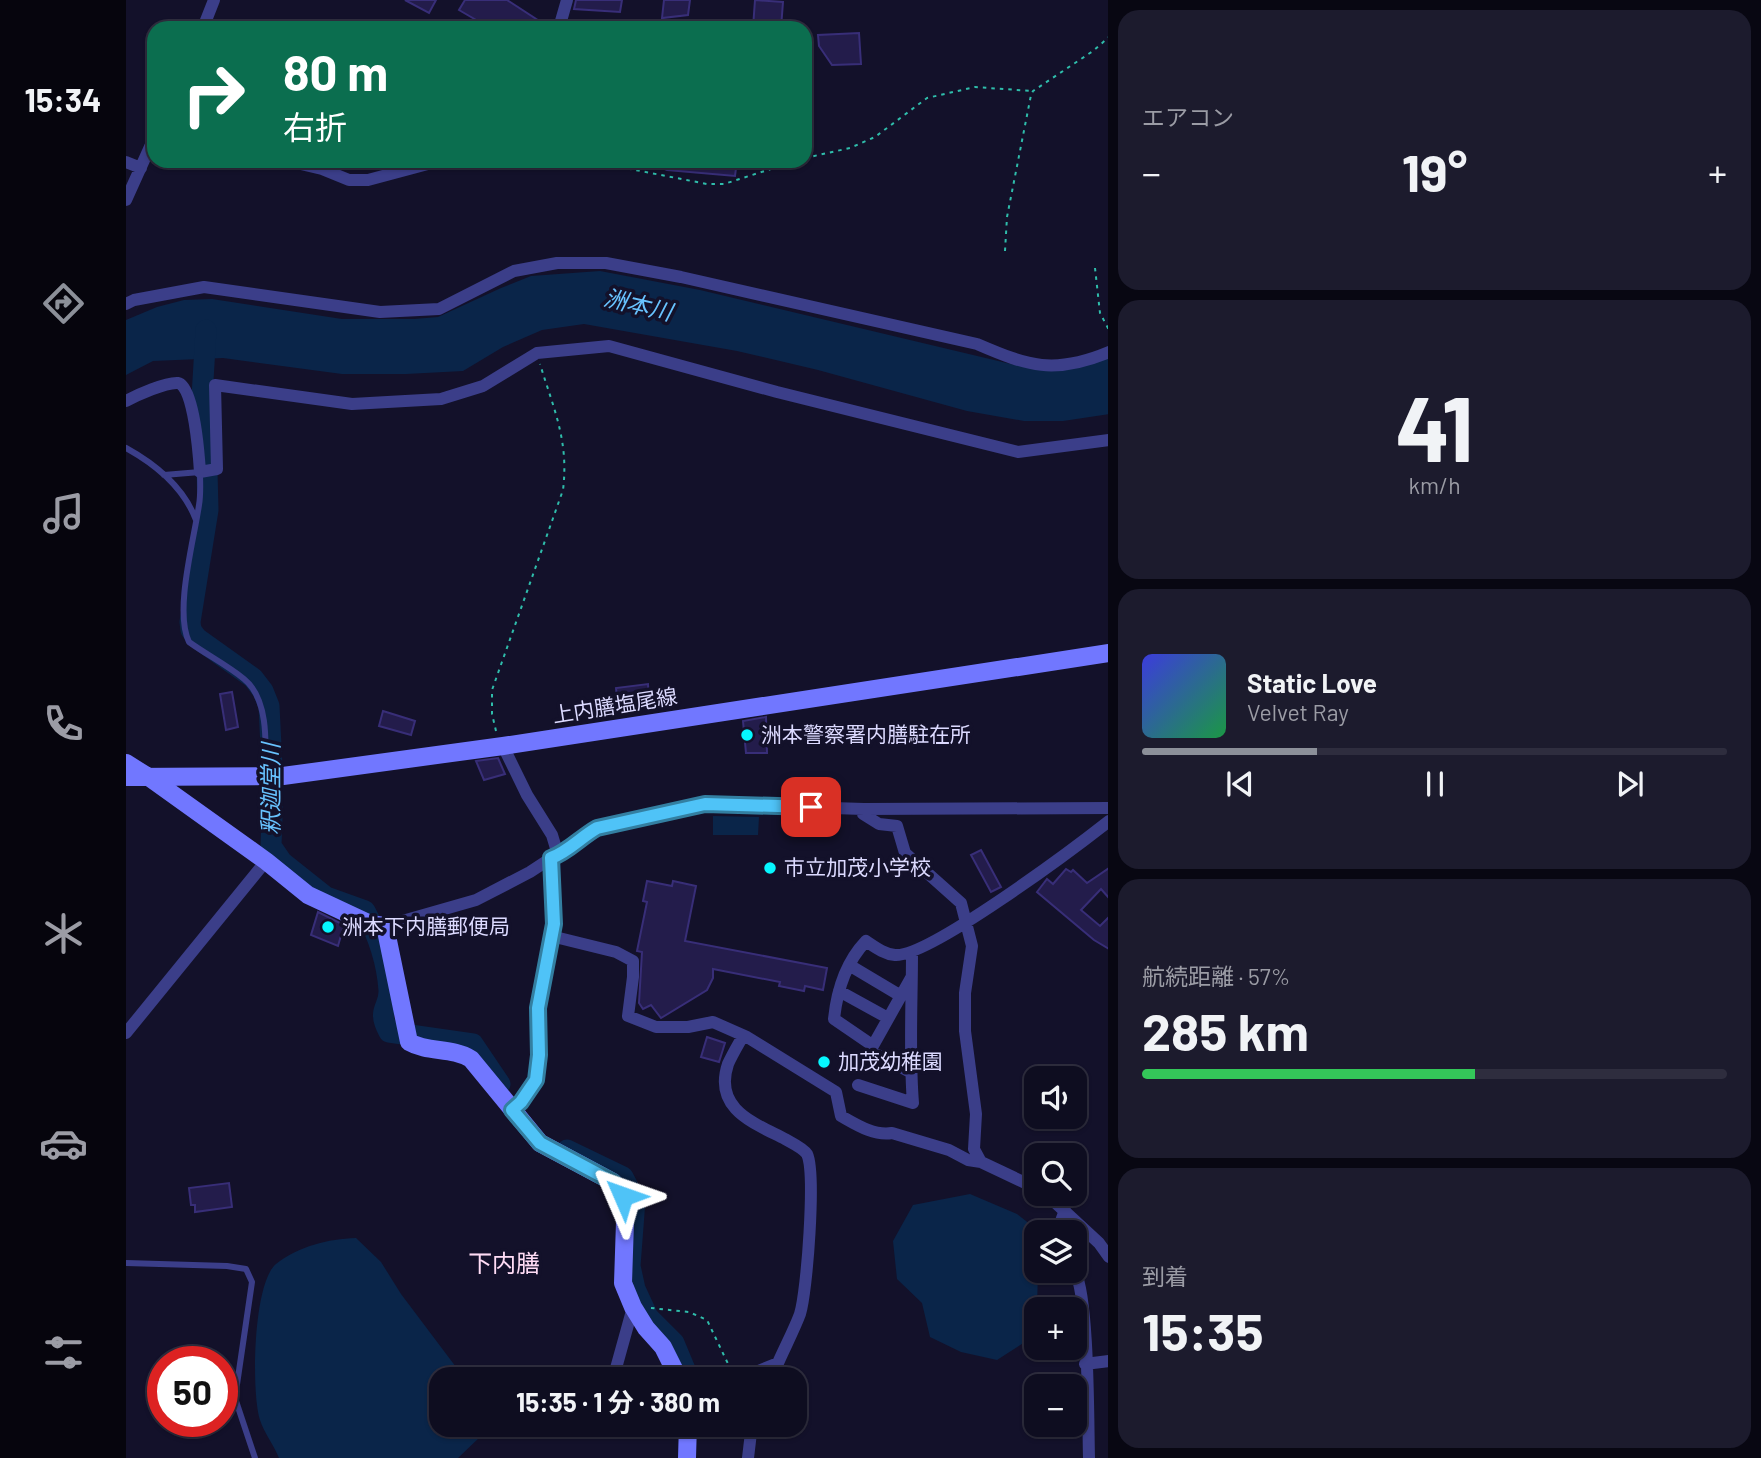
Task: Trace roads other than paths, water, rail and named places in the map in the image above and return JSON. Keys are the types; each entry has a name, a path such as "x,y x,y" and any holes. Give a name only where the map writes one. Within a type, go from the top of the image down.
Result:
{"main road":[{"name":"上内膳塩尾線","path":"126,776 272,776 503,746 1108,653"},
{"path":"126,764 150,778 266,861 308,895 377,926 407,1036 417,1047 461,1052 471,1059 516,1107 540,1143 613,1182 623,1196 625,1222 622,1283 633,1307 646,1328 663,1347 673,1367"},
{"path":"684,1437 687,1458"}],"street":[{"path":"206,21 214,0"},
{"path":"561,21 567,0"},
{"path":"126,200 147,154"},
{"path":"126,162 141,168"},
{"path":"318,168 349,180 368,180 413,168"},
{"path":"126,304 134,300 204,287 380,312 439,309 514,271 557,263 606,263 681,277 977,344 1017,361 1039,365 1074,364 1108,352"},
{"path":"126,401 157,388 179,383 183,385 189,393 201,472 217,469 215,385 352,404 441,399 483,386 537,354 609,346 777,392 1018,452 1108,440"},
{"path":"503,746 527,795 552,835 554,857 551,936 538,1008 539,1055 536,1080 516,1107"},
{"path":"377,926 476,900 530,872 597,828 705,804 864,809 1108,808"},
{"path":"864,809 863,814 879,824 897,826 905,853 961,903 972,946 965,993 965,1031 976,1114 974,1149 981,1162"},
{"path":"872,1045 834,1018 839,991 849,965 854,954 866,941 880,951 895,955 912,953 966,923 1073,849 1108,821"},
{"path":"126,1033 266,861"},
{"path":"551,936 616,952 633,961 634,977 628,1016 656,1027 688,1027 713,1021 743,1036 836,1093 841,1116 862,1128 883,1135 892,1133 949,1150 1024,1182"},
{"path":"858,1085 914,1103 910,1072 912,953"},
{"path":"849,965 901,996"},
{"path":"910,1072 870,1051 912,976"},
{"path":"839,991 888,1018"},
{"path":"743,1036 728,1065 725,1091 730,1103 755,1125 795,1144 806,1153 811,1170 809,1236 800,1312 778,1363 762,1367"},
{"path":"1060,1206 1099,1242 1108,1257"},
{"path":"1061,1220 1065,1210"},
{"path":"1080,1283 1089,1458"},
{"path":"616,1367 633,1307"},
{"path":"1085,1364 1108,1361"},
{"path":"748,1458 750,1437"}],"lane":[{"path":"126,448 164,475 190,505 197,522"},
{"path":"164,475 201,472 200,502 184,605 185,634 189,642 246,680 256,693 261,704 272,776"},
{"path":"126,1263 227,1266 246,1269 250,1274 252,1282 235,1398 255,1458"}],"water":[{"name":"洲本川","path":"600,271 700,290 1015,365 1108,356 1108,414 1063,421 1024,421 967,411 737,351 584,324 542,330 503,347 463,371 342,374 223,358 153,361 126,375 126,320 157,307 184,300 212,299 342,319 414,319 438,317 531,276"},
{"path":"713,816 759,817 758,835 713,835"},
{"path":"970,1194 1017,1214 1025,1220 1024,1283 1038,1283 1037,1297 1024,1297 1024,1343 997,1360 961,1352 930,1337 922,1303 897,1279 893,1241 913,1205"},
{"path":"356,1238 381,1262 401,1294 456,1367 429,1367 429,1437 480,1437 458,1458 279,1458 260,1420 255,1386 258,1314 263,1292 268,1275 276,1264 304,1248"}],"waterway":[{"name":"釈迦堂川","path":"206,330 202,397 206,454"},
{"name":"釈迦堂川","path":"207,471 208,510 190,622 191,630 197,638 253,678 263,691 269,706 273,787 271,846 282,862 326,897 365,911 378,939 386,969 389,996 384,1018 389,1032 473,1044 500,1084"},
{"name":"釈迦堂川","path":"567,1150 623,1177 635,1200 630,1266 635,1289 648,1317 674,1343 684,1367"}],"place":[{"name":"洲本警察署内膳駐在所","path":"747,735"},
{"name":"市立加茂小学校","path":"770,868"},
{"name":"洲本下内膳郵便局","path":"328,927"},
{"name":"加茂幼稚園","path":"824,1062"}],"district":[{"name":"下内膳","path":"504,1264"}]}
